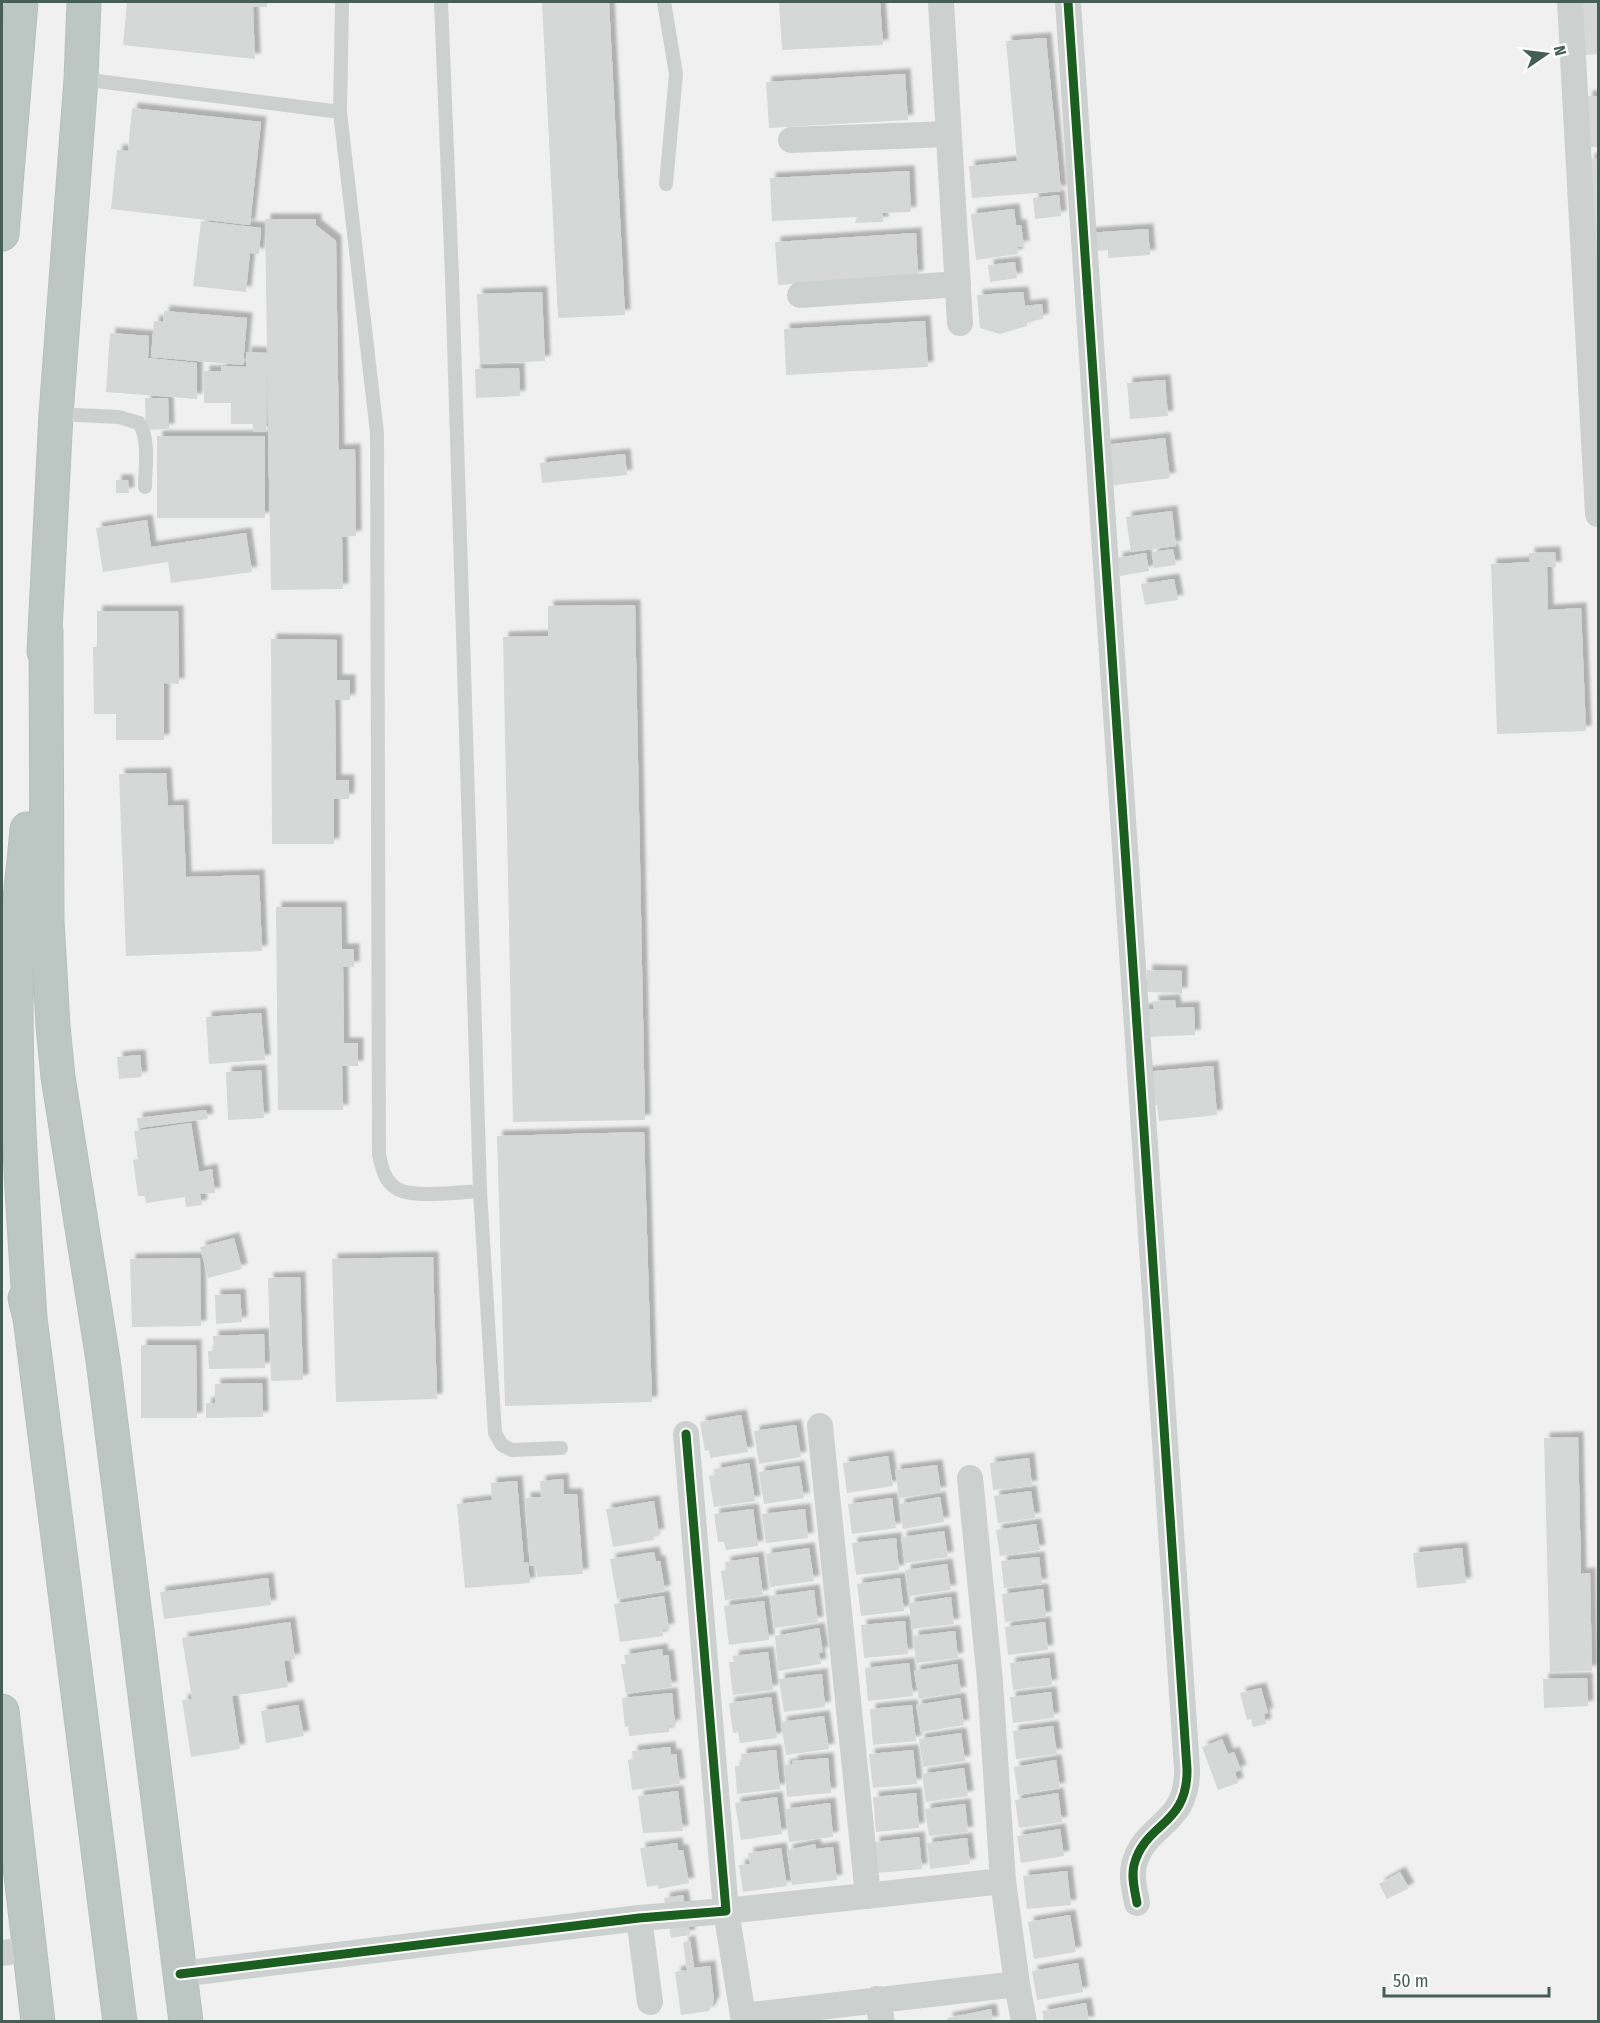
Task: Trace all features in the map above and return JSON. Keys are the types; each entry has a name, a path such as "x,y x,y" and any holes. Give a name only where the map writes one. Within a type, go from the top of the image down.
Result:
{"highway":[{"path":"2,234 21,2"},
{"path":"84,2 81,79 56,414 46,632 46,920 58,1077 103,1360 186,2022"},
{"path":"46,632 17,940 15,1024 17,1108 30,1318 120,2022"},
{"path":"2,1213 30,1318"},
{"path":"2,1712 16,1951 38,2022"}],"street":[{"path":"941,2 960,323"},
{"path":"1068,2 1187,1769 1187,1783 1180,1804 1165,1824 1145,1843 1134,1864 1132,1874 1137,1903"},
{"path":"1570,2 1599,514"},
{"path":"791,140 948,134"},
{"path":"800,295 958,284"},
{"path":"820,1426 868,1896"},
{"path":"686,1434 726,1911 744,2019 879,2011 1017,1983"},
{"path":"970,1478 990,1681 1003,1881 1024,2022"},
{"path":"180,1974 639,1918 726,1911 1003,1881"},
{"path":"639,1918 650,2002"}],"lane":[{"path":"342,2 340,112 377,433 379,1155 384,1176 397,1190 414,1194 480,1191"},
{"path":"441,2 480,1191 495,1433 502,1445 512,1450 561,1448"},
{"path":"664,2 676,74 666,184"},
{"path":"81,79 340,112"},
{"path":"56,414 119,417 132,419 139,423 144,430 145,487"}],"building":[{"path":"127,2 267,2 267,7 253,7 255,59 123,45"},
{"path":"542,2 609,2 625,315 558,318"},
{"path":"779,2 880,2 883,45 782,50"},
{"path":"1582,2 1598,2 1598,54 1585,55"},
{"path":"1046,38 1061,191 972,198 969,166 1017,161 1006,41"},
{"path":"905,74 908,120 769,128 766,82"},
{"path":"1587,96 1598,96 1598,147 1588,147"},
{"path":"132,108 261,122 250,225 111,209 117,150 128,151"},
{"path":"1598,158 1598,252 1592,252 1589,159"},
{"path":"909,171 911,212 882,213 883,222 855,223 857,217 772,221 770,178"},
{"path":"1059,195 1061,216 1035,219 1033,198"},
{"path":"1014,209 1016,225 1021,225 1024,246 1017,247 1018,254 976,260 971,214"},
{"path":"265,219 316,219 316,225 336,241 339,450 355,449 356,536 342,537 343,589 271,590 267,369 266,432 253,432 253,424 231,424 231,403 204,403 204,371 221,371 221,366 246,367 246,352 267,353"},
{"path":"201,221 261,228 259,254 250,253 246,292 193,286"},
{"path":"1148,229 1150,255 1108,258 1108,250 1088,252 1087,233"},
{"path":"916,233 918,276 778,285 775,242"},
{"path":"1015,262 1017,278 990,282 988,265"},
{"path":"542,292 545,361 480,364 477,294"},
{"path":"1023,292 1025,306 1042,304 1043,319 1027,322 1027,326 1000,334 980,328 977,295"},
{"path":"164,311 247,318 243,365 151,357 154,321 163,322"},
{"path":"925,321 928,367 786,375 784,329"},
{"path":"110,333 149,336 148,358 197,363 197,399 106,392"},
{"path":"519,368 520,396 476,398 475,369"},
{"path":"1165,380 1168,416 1130,419 1127,383"},
{"path":"145,398 168,398 169,429 146,430"},
{"path":"157,436 265,436 265,518 157,518"},
{"path":"1165,438 1170,478 1109,486 1104,445"},
{"path":"625,454 627,475 542,483 540,463"},
{"path":"116,480 128,480 129,493 116,493"},
{"path":"1172,511 1176,546 1131,552 1126,517"},
{"path":"147,520 151,547 246,533 252,572 171,583 168,562 103,572 96,528"},
{"path":"1173,549 1176,565 1154,568 1152,552"},
{"path":"1555,552 1556,567 1547,567 1548,610 1581,608 1586,731 1497,734 1491,564 1530,562 1529,553"},
{"path":"1146,553 1149,571 1120,576 1117,558"},
{"path":"1174,579 1178,600 1145,605 1141,584"},
{"path":"635,605 645,1120 513,1122 503,637 548,636 548,606"},
{"path":"97,611 178,611 179,684 164,683 164,740 116,740 116,714 94,714 93,647 97,647"},
{"path":"271,639 337,640 337,680 350,680 350,700 335,700 336,780 349,780 349,799 334,799 334,844 272,844"},
{"path":"166,773 168,806 183,805 186,877 259,875 262,951 126,956 119,774"},
{"path":"276,907 341,907 342,949 354,949 354,967 343,967 344,1043 358,1043 358,1066 342,1066 343,1110 278,1110"},
{"path":"1147,970 1182,971 1182,993 1147,992"},
{"path":"1175,1000 1176,1008 1194,1007 1195,1035 1143,1037 1142,1009 1154,1009 1153,1001"},
{"path":"261,1013 265,1060 209,1064 206,1017"},
{"path":"140,1055 142,1077 119,1079 117,1057"},
{"path":"1213,1066 1217,1115 1159,1121 1157,1105 1147,1106 1143,1072"},
{"path":"261,1070 264,1118 228,1120 226,1072"},
{"path":"206,1110 208,1119 138,1128 137,1118"},
{"path":"191,1123 199,1172 212,1169 215,1193 200,1194 202,1205 186,1207 185,1197 146,1203 145,1196 138,1196 133,1160 138,1159 134,1131"},
{"path":"644,1132 652,1402 505,1406 497,1136"},
{"path":"234,1238 242,1269 208,1278 200,1247"},
{"path":"433,1257 437,1399 336,1402 332,1259"},
{"path":"200,1258 201,1326 132,1327 130,1259"},
{"path":"300,1277 303,1380 271,1381 268,1278"},
{"path":"240,1294 242,1322 216,1324 215,1295"},
{"path":"264,1334 265,1368 209,1369 208,1351 214,1351 213,1336"},
{"path":"141,1345 196,1345 197,1418 141,1418"},
{"path":"262,1383 263,1417 206,1418 206,1403 215,1403 215,1384"},
{"path":"741,1415 748,1452 710,1458 709,1450 705,1451 700,1422"},
{"path":"796,1425 801,1457 759,1464 754,1431"},
{"path":"1578,1437 1581,1574 1590,1573 1592,1671 1550,1672 1544,1438"},
{"path":"888,1456 893,1486 847,1493 843,1463"},
{"path":"1029,1458 1032,1486 993,1490 990,1463"},
{"path":"749,1463 755,1501 714,1507 709,1476 716,1475 715,1469"},
{"path":"937,1465 941,1492 899,1498 895,1470"},
{"path":"799,1466 804,1498 764,1504 759,1472"},
{"path":"563,1479 564,1494 577,1494 583,1574 537,1577 536,1566 530,1566 525,1498 541,1497 540,1481"},
{"path":"517,1481 524,1563 528,1562 530,1583 465,1588 457,1504 492,1500 491,1483"},
{"path":"1031,1491 1035,1518 998,1523 994,1496"},
{"path":"940,1497 944,1522 903,1529 899,1504"},
{"path":"892,1498 896,1528 852,1534 848,1504"},
{"path":"654,1501 659,1534 653,1535 654,1540 613,1547 606,1509"},
{"path":"753,1509 758,1546 726,1550 724,1542 718,1542 714,1514"},
{"path":"805,1509 808,1538 766,1543 762,1514"},
{"path":"1036,1524 1040,1550 1000,1556 996,1530"},
{"path":"944,1531 948,1557 905,1563 901,1537"},
{"path":"896,1538 899,1570 856,1575 852,1543"},
{"path":"809,1548 814,1581 770,1587 766,1554"},
{"path":"1462,1548 1466,1583 1417,1588 1413,1553"},
{"path":"654,1552 656,1561 660,1561 665,1591 617,1599 610,1559"},
{"path":"758,1557 763,1595 725,1600 721,1571 726,1570 725,1562"},
{"path":"1039,1557 1042,1584 1004,1588 1001,1561"},
{"path":"947,1564 951,1590 909,1596 905,1570"},
{"path":"268,1578 271,1605 164,1619 160,1592"},
{"path":"900,1578 904,1611 861,1616 857,1584"},
{"path":"1043,1589 1046,1617 1005,1622 1002,1594"},
{"path":"814,1590 818,1622 774,1628 770,1596"},
{"path":"664,1596 669,1629 662,1630 663,1636 620,1642 614,1604"},
{"path":"951,1597 954,1624 912,1629 909,1603"},
{"path":"764,1601 769,1640 729,1645 724,1606"},
{"path":"905,1621 908,1654 864,1658 861,1625"},
{"path":"290,1622 295,1659 284,1661 288,1687 232,1696 240,1749 191,1757 182,1700 192,1699 182,1638"},
{"path":"1045,1622 1048,1650 1008,1655 1005,1627"},
{"path":"819,1628 823,1652 819,1653 821,1664 778,1671 775,1636"},
{"path":"955,1631 958,1658 916,1663 913,1636"},
{"path":"662,1649 663,1656 668,1655 672,1687 626,1694 621,1664 626,1664 624,1655"},
{"path":"768,1652 773,1690 733,1695 729,1662 734,1662 733,1656"},
{"path":"1049,1658 1052,1685 1013,1690 1010,1663"},
{"path":"909,1663 913,1696 868,1701 865,1668"},
{"path":"957,1664 961,1692 919,1699 914,1671"},
{"path":"822,1674 825,1707 784,1712 779,1679"},
{"path":"1587,1678 1588,1706 1544,1708 1543,1679"},
{"path":"1261,1688 1268,1713 1264,1714 1266,1724 1253,1727 1251,1719 1247,1720 1240,1693"},
{"path":"1051,1692 1054,1718 1013,1723 1010,1697"},
{"path":"672,1693 675,1725 669,1726 669,1732 629,1736 628,1726 625,1727 622,1698"},
{"path":"771,1697 777,1738 740,1743 738,1732 733,1733 729,1703"},
{"path":"960,1698 964,1725 921,1732 916,1705"},
{"path":"298,1705 304,1736 266,1743 261,1711"},
{"path":"912,1705 916,1741 873,1745 870,1709"},
{"path":"824,1716 829,1749 786,1755 781,1722"},
{"path":"1053,1726 1057,1754 1016,1759 1013,1731"},
{"path":"961,1733 965,1761 923,1767 919,1739"},
{"path":"1222,1739 1228,1754 1234,1752 1241,1770 1235,1772 1238,1783 1218,1790 1202,1747"},
{"path":"670,1747 671,1755 676,1754 680,1784 632,1790 628,1760 633,1759 632,1751"},
{"path":"776,1750 780,1789 737,1794 735,1766 742,1766 741,1754"},
{"path":"913,1750 917,1784 873,1788 869,1754"},
{"path":"828,1758 831,1793 787,1797 784,1765 793,1764 792,1761"},
{"path":"1056,1760 1060,1788 1018,1795 1014,1767"},
{"path":"964,1768 968,1796 926,1802 922,1774"},
{"path":"678,1791 683,1831 643,1833 638,1796"},
{"path":"916,1793 919,1828 876,1832 873,1797"},
{"path":"1058,1793 1062,1822 1019,1828 1015,1800"},
{"path":"777,1797 782,1834 741,1840 735,1803"},
{"path":"830,1803 833,1837 789,1842 785,1809"},
{"path":"965,1804 968,1832 929,1836 925,1809"},
{"path":"1060,1829 1064,1856 1021,1863 1017,1836"},
{"path":"919,1837 922,1869 877,1873 874,1842"},
{"path":"967,1838 970,1864 930,1869 927,1843"},
{"path":"677,1843 678,1850 683,1850 689,1883 658,1889 658,1885 647,1887 640,1848"},
{"path":"815,1844 816,1849 833,1847 837,1880 792,1885 787,1850"},
{"path":"781,1848 787,1886 743,1892 739,1865 750,1864 748,1853"},
{"path":"1067,1871 1071,1905 1027,1909 1023,1876"},
{"path":"1400,1872 1409,1888 1387,1899 1379,1884"},
{"path":"683,1895 690,1935 671,1938 664,1898"},
{"path":"1070,1915 1076,1952 1034,1959 1028,1922"},
{"path":"690,1941 694,1968 710,1966 714,2001 709,2011 681,2015 675,1972 687,1970 683,1942"},
{"path":"1078,1963 1083,1992 1037,2000 1032,1971"},
{"path":"1086,2003 1089,2022 1044,2022 1042,2011"},
{"path":"991,2009 993,2022 948,2022 947,2018"}],"cycle path":[{"path":"1068,2 1187,1769 1181,1802 1174,1813 1139,1851 1133,1870 1137,1903"},
{"path":"180,1974 639,1918 726,1911 686,1434"}]}
